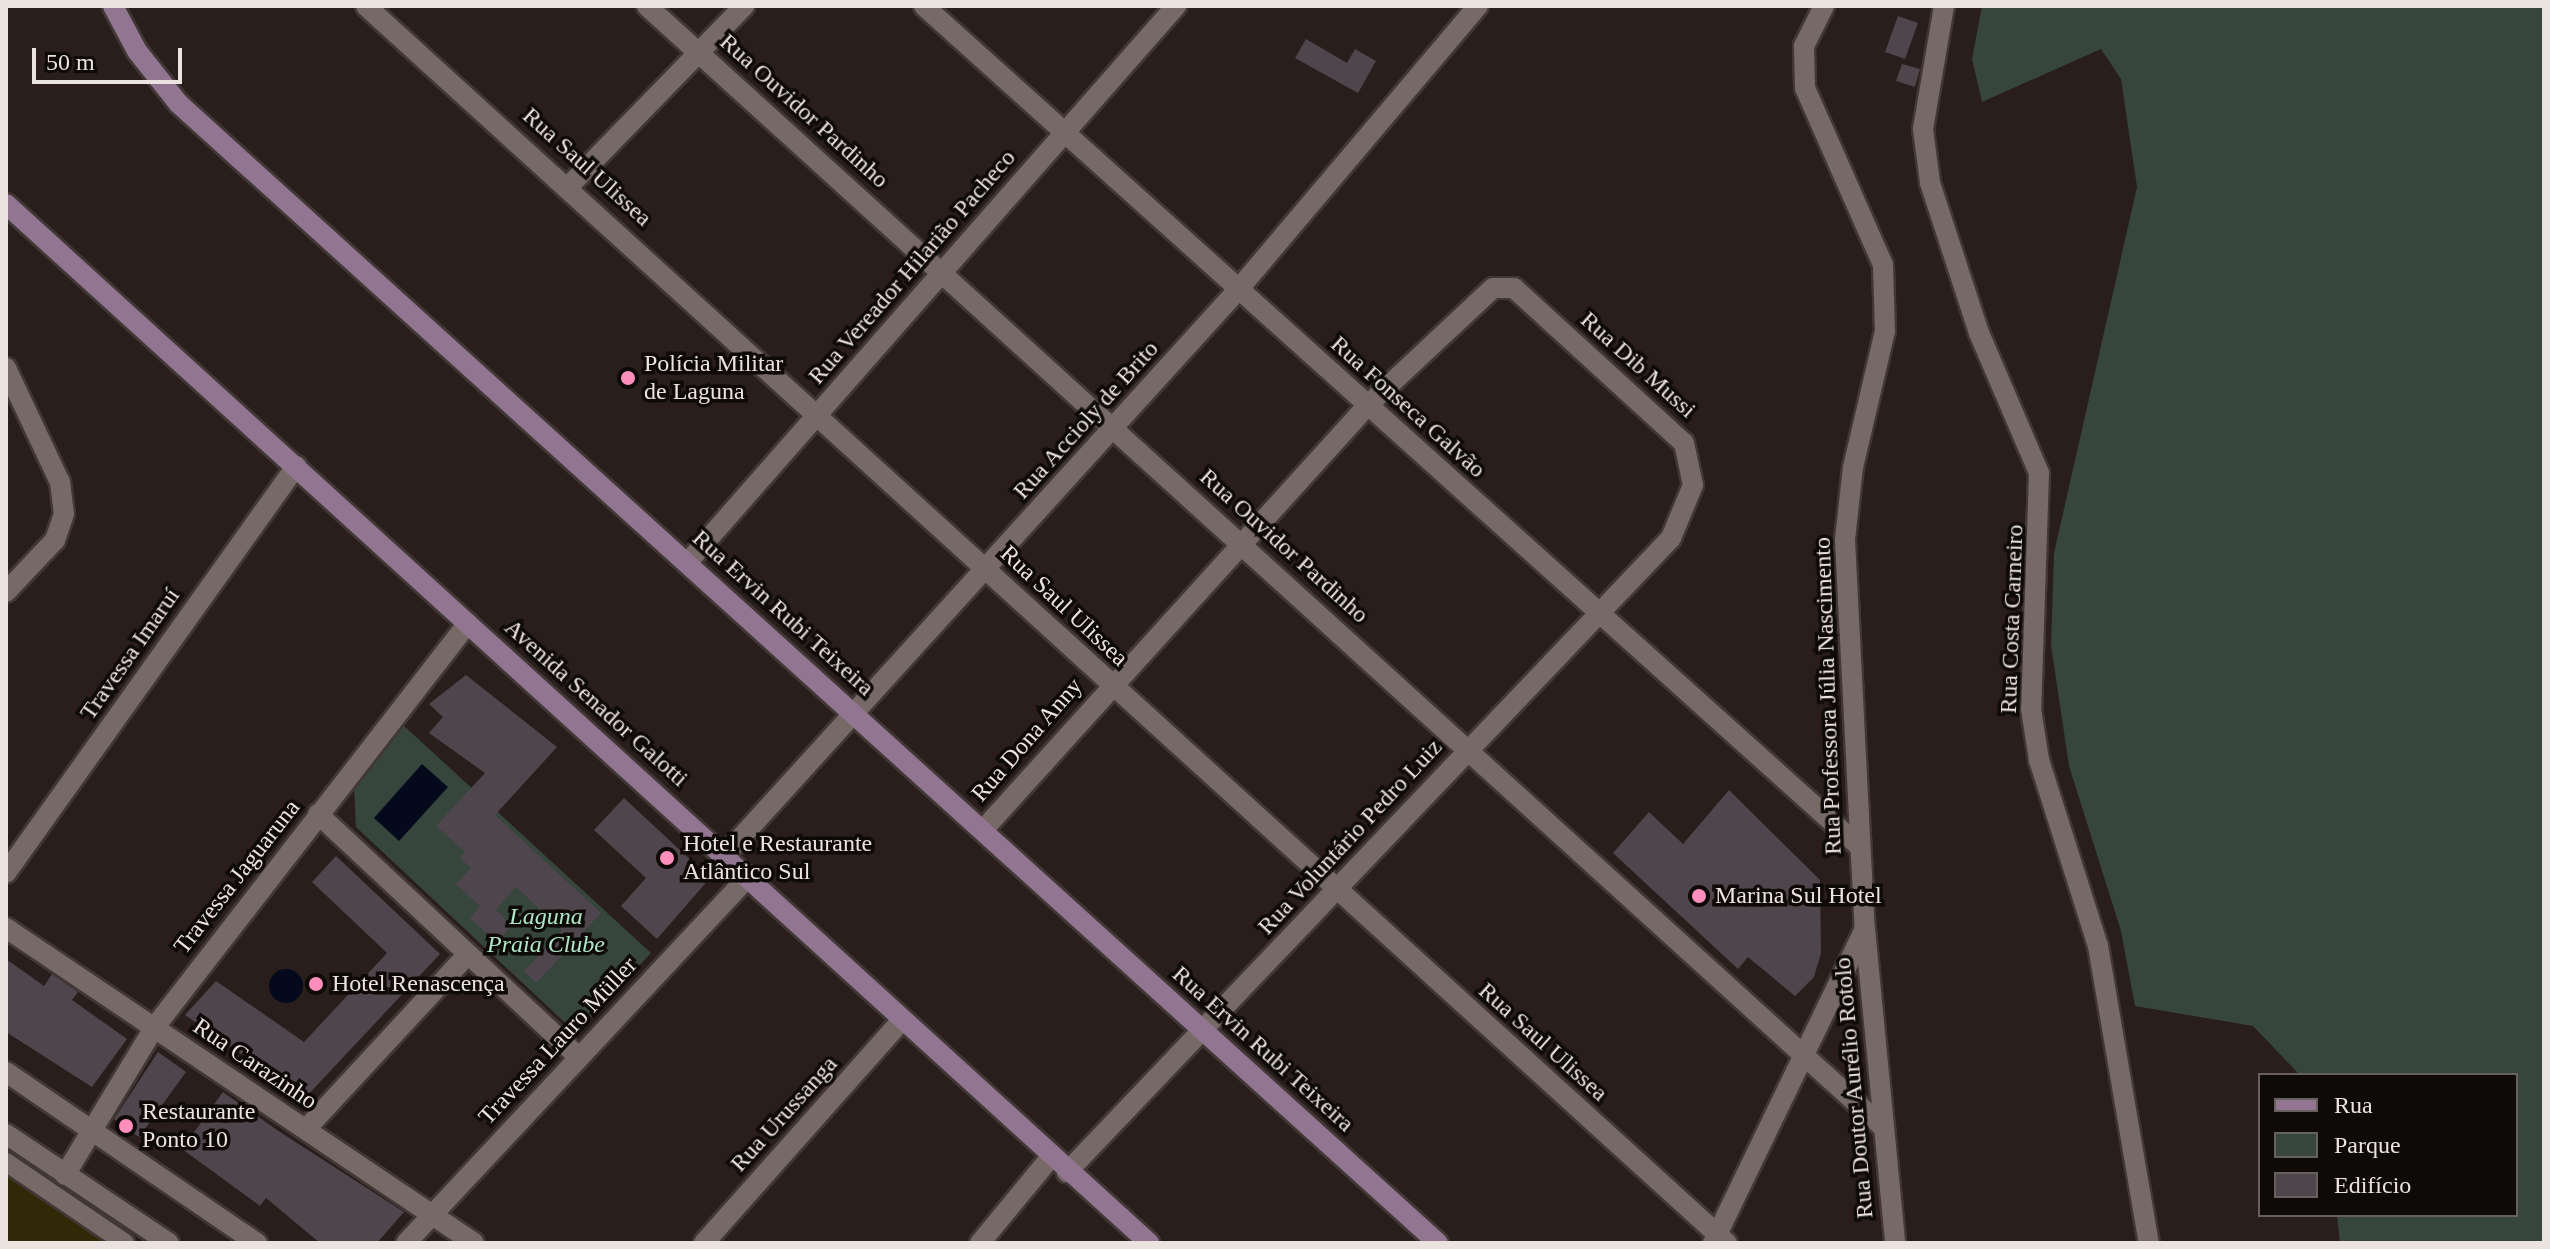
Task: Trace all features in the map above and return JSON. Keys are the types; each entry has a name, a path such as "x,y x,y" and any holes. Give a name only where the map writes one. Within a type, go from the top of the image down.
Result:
{"main road":[{"name":"Rua Ervin Rubi Teixeira","path":"113,6 137,51 178,103 856,713 1438,1243"},
{"name":"Avenida Senador Galotti","path":"6,204 749,876 1067,1172 1149,1243"}],"street":[{"name":"Rua Saul Ulissea","path":"366,6 570,185 1110,686 1719,1240"},
{"name":"Rua Ouvidor Pardinho","path":"647,6 1240,544 1471,746 1883,1127"},
{"path":"570,185 744,6"},
{"name":"Rua Fonseca Galvão","path":"924,6 1062,136 1368,405 1859,846"},
{"name":"Rua Vereador Hilarião Pacheco","path":"688,562 1176,6"},
{"name":"Rua Accioly de Brito","path":"725,855 988,570 1112,427 1237,291 1478,6"},
{"name":"Rua Professora Júlia Nascimento","path":"1824,6 1804,46 1805,88 1866,214 1883,278 1885,331 1853,467 1845,540 1865,929"},
{"name":"Rua Costa Carneiro","path":"1944,6 1923,129 1930,183 1979,333 2039,473 2031,709 2039,760 2098,946 2149,1243"},
{"name":"Rua Dib Mussi","path":"1475,302 1493,288 1514,288 1678,436 1693,485 1671,538"},
{"name":"Rua Dona Anny","path":"983,830 1110,686 1368,405 1475,302"},
{"path":"6,368 60,482 64,514 55,540 6,592"},
{"name":"Travessa Imaruí","path":"6,873 296,466"},
{"name":"Rua Voluntário Pedro Luiz","path":"1067,1172 1671,538"},
{"name":"Travessa Jaguaruna","path":"65,1175 154,1028 468,623"},
{"path":"318,814 579,1057"},
{"name":"Travessa Lauro Müller","path":"406,1243 749,876"},
{"name":"Rua Carazinho","path":"6,928 474,1243"},
{"path":"1719,1240 1865,929"},
{"name":"Rua Doutor Aurélio Rotolo","path":"1865,929 1895,1243"},
{"path":"306,1129 468,954"},
{"name":"Rua Urussanga","path":"704,1243 902,1020"},
{"path":"6,1072 257,1243"},
{"path":"6,1134 169,1243"},
{"path":"980,1243 1051,1157"},
{"path":"6,1162 125,1243"}],"green space":[{"path":"1982,6 2544,6 2544,1243 2340,1243 2337,1217 2518,1217 2518,1073 2298,1073 2253,1026 2135,1006 2121,931 2069,766 2051,645 2054,553 2137,187 2121,79 2101,49 1982,102 1972,59"},
{"name":"Laguna Praia Clube","path":"402,724 651,953 576,1033 356,827 354,788"}],"sand":[{"path":"6,1162 125,1243 6,1243"}],"water":[{"path":"422,764 448,787 399,841 374,818"},
{"path":"286,969 298,974 303,986 298,998 286,1003 274,998 269,986 274,974"}],"building":[{"path":"1898,16 1918,23 1905,59 1885,52"},
{"path":"1306,39 1347,63 1355,49 1376,61 1358,93 1295,58"},
{"path":"1902,64 1920,69 1915,87 1896,81"},
{"path":"466,675 557,747 495,815 601,913 536,983 524,971 562,930 516,887 496,910 512,925 497,943 470,918 480,906 456,884 471,868 460,858 465,852 436,826 485,773 429,733 443,717 429,704"},
{"name":"Marina Sul Hotel","path":"1729,790 1820,880 1821,953 1814,977 1795,996 1748,957 1738,969 1613,853 1649,812 1683,844"},
{"path":"624,798 710,878 657,939 621,906 646,878 594,830"},
{"path":"336,856 440,954 305,1098 185,1015 216,981 304,1042 387,953 312,882"},
{"path":"6,959 44,986 52,974 78,992 72,1000 127,1039 92,1087 6,1032"},
{"path":"158,1052 186,1072 139,1137 114,1119"},
{"path":"223,1092 404,1212 377,1243 320,1243 266,1198 260,1206 182,1149"}],"place":[{"name":"Polícia Militar de Laguna","path":"628,378"},
{"name":"Hotel e Restaurante Atlântico Sul","path":"667,858"},
{"name":"Marina Sul Hotel","path":"1699,896"},
{"name":"Hotel Renascença","path":"316,984"},
{"name":"Restaurante Ponto 10","path":"126,1126"}]}
